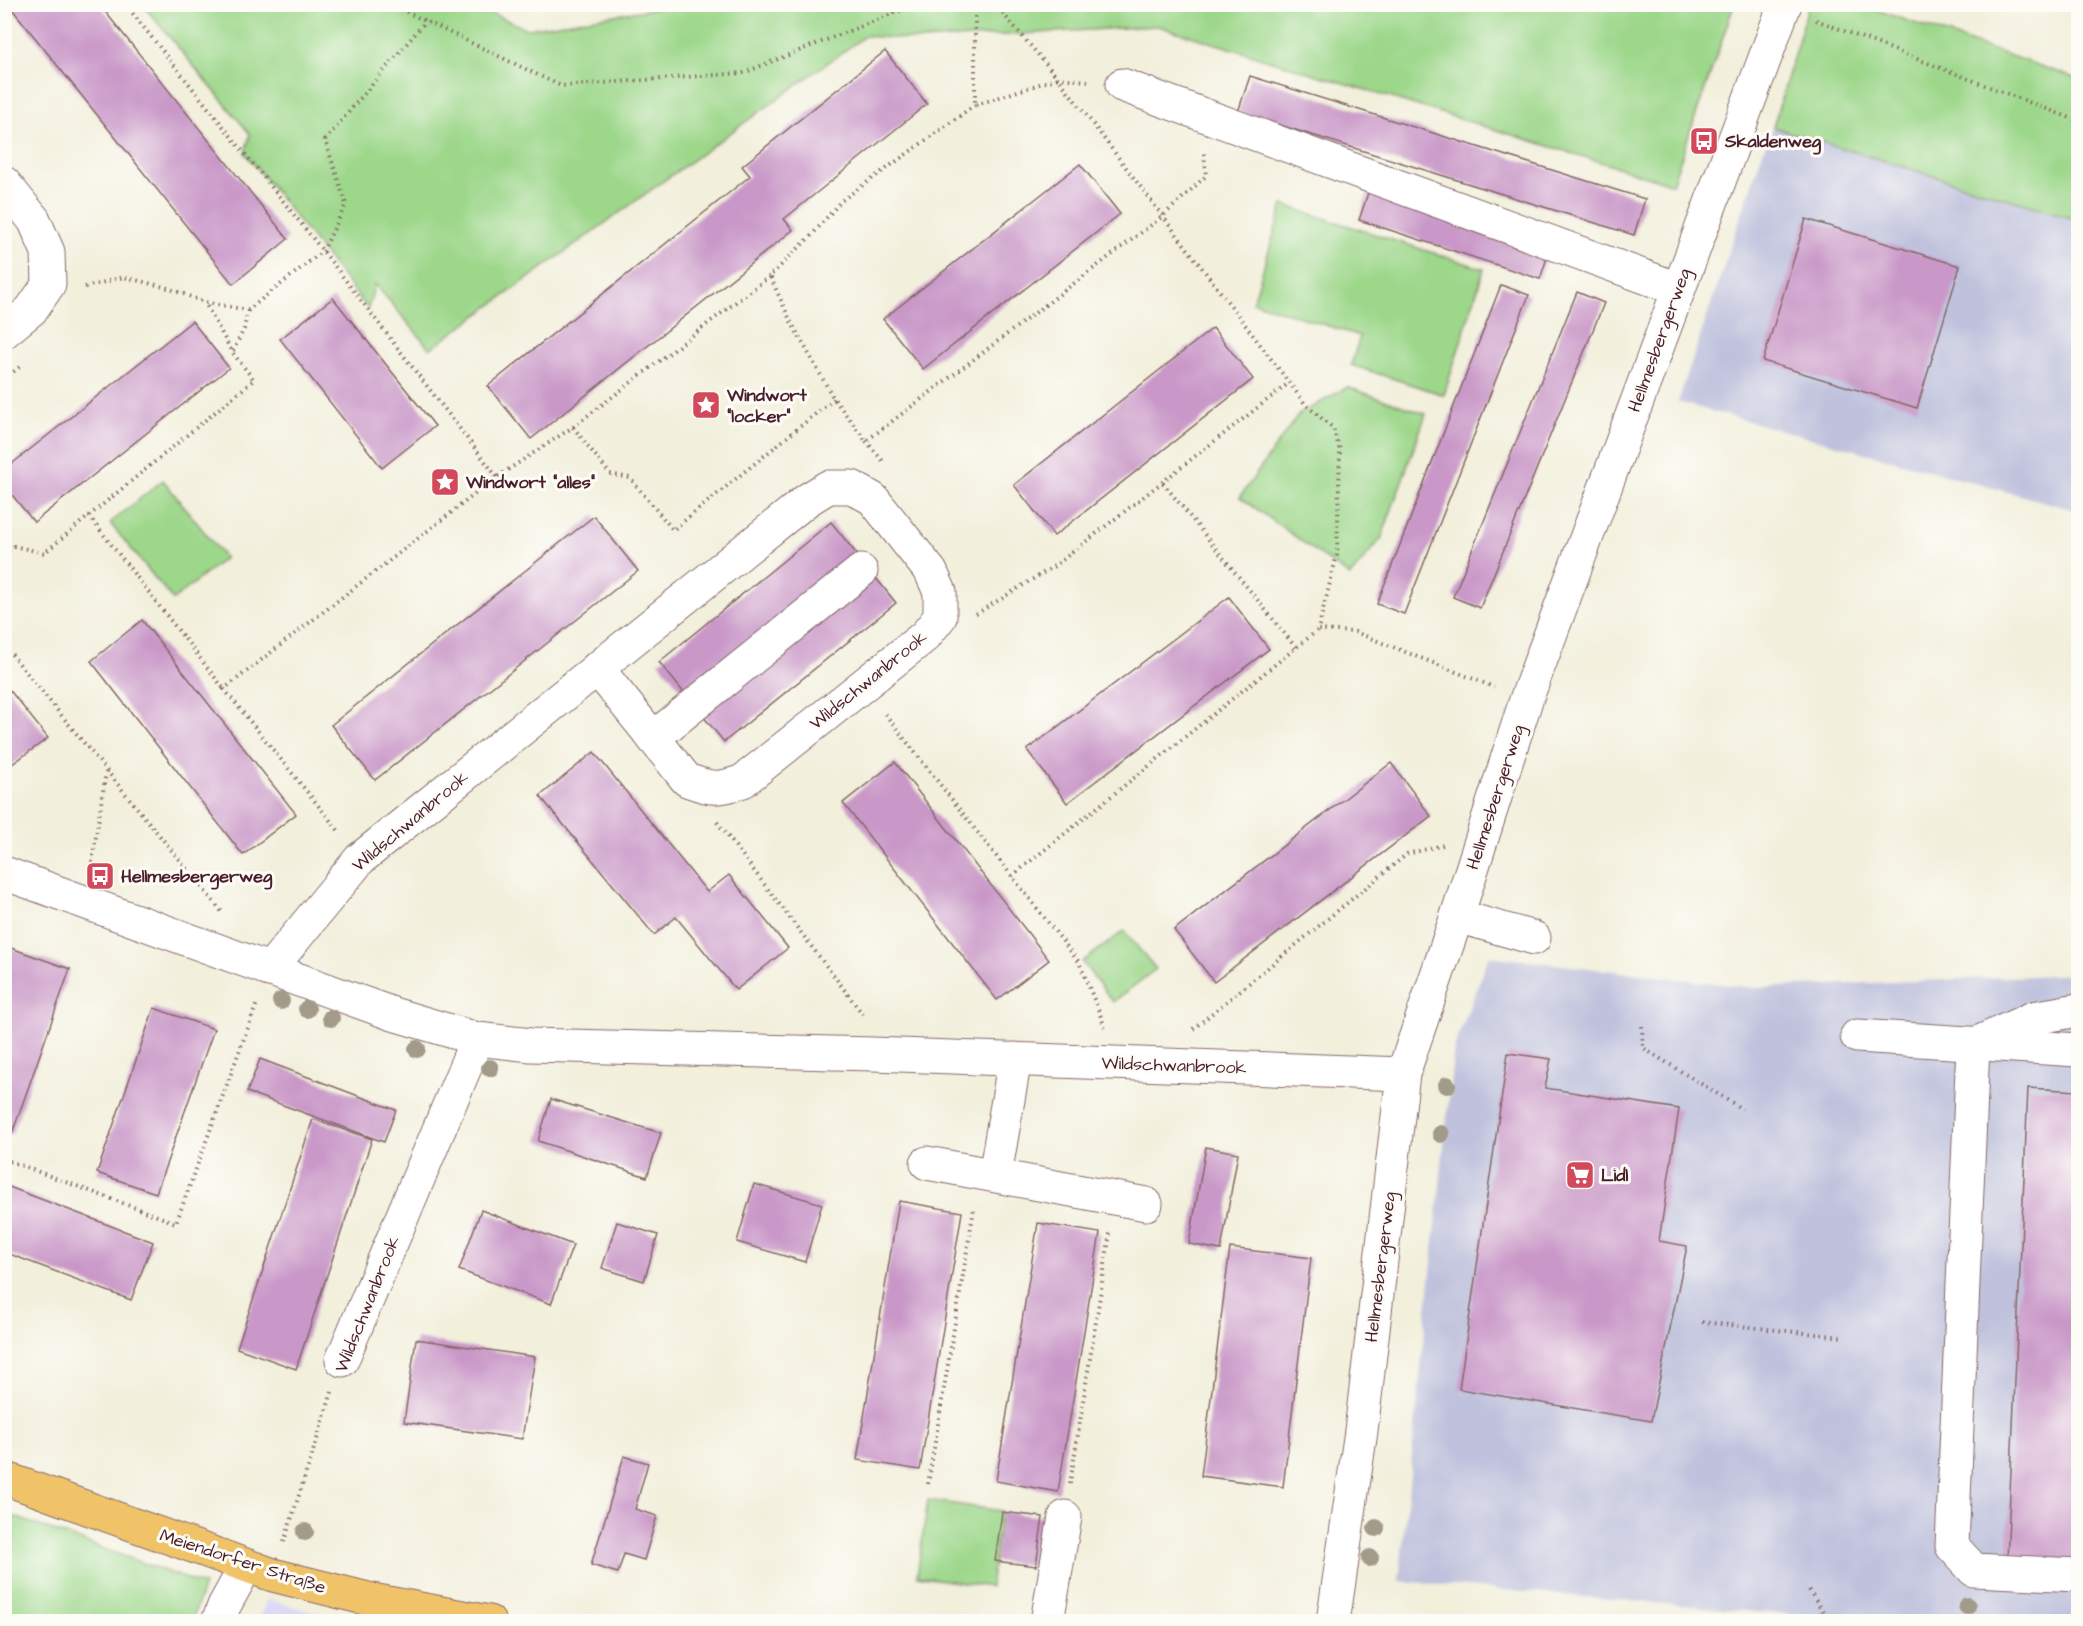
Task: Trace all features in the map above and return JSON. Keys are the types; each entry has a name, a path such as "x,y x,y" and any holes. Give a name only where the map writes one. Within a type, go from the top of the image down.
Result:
{"main road":[{"name":"Meiendorfer Straße","path":"4,1478 260,1571 372,1600 489,1622"}],"street":[{"name":"Hellmesbergerweg","path":"1333,1622 1361,1431 1403,1074 1457,916 1526,700 1784,6"},
{"path":"1122,85 1678,289"},
{"path":"4,183 34,220 48,252 48,284 31,310 4,332"},
{"name":"Wildschwanbrook","path":"269,970 360,859 807,500 828,487 852,487 873,499 931,572 940,592 940,617 925,636 743,781 723,788 707,787"},
{"path":"653,738 861,572"},
{"path":"597,668 687,780 707,787"},
{"name":"Wildschwanbrook","path":"4,873 393,1014 477,1039 543,1045 873,1054 1403,1074"},
{"path":"1457,916 1534,938"},
{"path":"1973,1045 2032,1018 2079,1010"},
{"path":"1857,1036 2079,1050"},
{"name":"Wildschwanbrook","path":"342,1360 477,1039"},
{"path":"1973,1045 1952,1546 1974,1570 2079,1575"},
{"path":"987,1174 1015,1059"},
{"path":"927,1163 1131,1201"},
{"path":"1047,1622 1065,1517"},
{"path":"218,1622 224,1606 260,1571"}],"path":[{"path":"125,4 323,251 497,477"},
{"path":"390,4 561,86 743,73 917,4"},
{"path":"975,4 975,105"},
{"path":"995,4 1058,78 1306,405 1334,428 1340,450 1337,555 1318,630 1012,876"},
{"path":"1784,6 2079,121"},
{"path":"232,352 244,329 248,310 323,251 346,204 325,141 426,21"},
{"path":"224,689 497,477 573,428 770,276 812,235 841,201 975,105 1058,78"},
{"path":"770,276 790,320 834,399 866,441 1163,216 1206,176 1201,113"},
{"path":"81,288 124,277 168,288 204,302 248,310"},
{"path":"4,554 14,546 44,553 254,380 232,352 204,302"},
{"path":"940,617 967,620 1056,565 1290,383"},
{"path":"573,428 610,474 630,478 674,530 834,399"},
{"path":"1163,483 1296,649"},
{"path":"89,516 360,859"},
{"path":"1318,630 1356,632 1526,700"},
{"path":"4,645 225,916"},
{"path":"882,711 1079,962 1109,1036"},
{"path":"86,903 106,771"},
{"path":"707,787 713,817 873,1028 873,1054"},
{"path":"1151,1064 1407,854 1483,834"},
{"path":"4,1159 176,1223 269,970"},
{"path":"1642,1026 1643,1048 1742,1109"},
{"path":"928,1484 987,1174"},
{"path":"1065,1517 1131,1201"},
{"path":"1702,1322 1843,1337"},
{"name":"Wildschwanbrook","path":"260,1571 342,1360"},
{"path":"1809,1590 1830,1622"}],"shaded area":[{"path":"1773,127 2078,219 2078,511 1678,402"},
{"path":"1489,956 1755,988 2078,974 2078,1621 1864,1621 1399,1581 1454,1048"},
{"path":"267,1599 341,1621 259,1621"}],"green space":[{"path":"683,4 1734,5 1672,184 1158,26 920,40 865,36 430,349 375,284 368,309 245,153 250,134 143,5 473,5 527,29"},
{"path":"1809,4 1862,5 2078,79 2078,220 1773,127"},
{"path":"1283,205 1484,269 1444,395 1351,365 1360,336 1253,302"},
{"path":"1347,387 1426,414 1381,539 1350,576 1240,497 1298,415"},
{"path":"163,480 225,558 173,600 110,523"},
{"path":"1124,931 1156,969 1113,1002 1082,962"},
{"path":"928,1500 1001,1511 990,1587 917,1576"},
{"path":"4,1513 204,1585 192,1621 5,1621"}],"building":[{"path":"8,4 99,4 288,239 233,284"},
{"path":"885,51 927,104 784,219 793,230 531,439 488,386 750,176 742,166"},
{"path":"1250,76 1645,199 1634,235 1238,112"},
{"path":"1080,164 1120,214 923,369 883,319"},
{"path":"1369,190 1550,249 1540,279 1359,220"},
{"path":"1806,219 1960,266 1917,408 1763,361"},
{"path":"1501,285 1529,295 1404,614 1377,604"},
{"path":"1577,292 1604,303 1480,608 1453,597"},
{"path":"333,298 435,426 382,468 280,339"},
{"path":"192,321 229,368 34,522 4,485 4,470"},
{"path":"1213,328 1253,379 1054,536 1014,485"},
{"path":"594,516 638,571 375,780 331,725"},
{"path":"831,522 896,603 724,742 659,662"},
{"path":"1229,597 1269,649 1067,803 1027,750"},
{"path":"142,620 296,814 243,855 91,661"},
{"path":"4,683 48,738 4,770"},
{"path":"594,752 707,892 729,875 788,948 736,990 676,917 654,935 540,796"},
{"path":"895,762 1049,960 997,1000 843,803"},
{"path":"1391,763 1431,816 1214,982 1174,930"},
{"path":"11,948 70,969 12,1134 5,1131 5,966"},
{"path":"154,1008 214,1029 156,1193 97,1173"},
{"name":"Lidl","path":"1508,1053 1551,1059 1545,1088 1679,1109 1659,1241 1687,1246 1651,1421 1459,1389"},
{"path":"260,1059 396,1110 384,1142 247,1092"},
{"path":"2028,1088 2078,1091 2078,1564 2007,1561"},
{"path":"551,1099 661,1133 647,1177 538,1141"},
{"path":"313,1119 372,1139 296,1369 237,1348"},
{"path":"1206,1147 1238,1153 1221,1250 1189,1244"},
{"path":"754,1184 822,1204 805,1262 737,1242"},
{"path":"4,1185 153,1242 131,1300 4,1252"},
{"path":"899,1201 962,1212 920,1470 857,1460"},
{"path":"481,1210 573,1245 551,1304 459,1270"},
{"path":"617,1222 658,1235 644,1281 602,1268"},
{"path":"1038,1223 1100,1233 1058,1492 996,1481"},
{"path":"1230,1248 1311,1258 1283,1487 1201,1476"},
{"path":"416,1339 535,1357 522,1439 404,1422"},
{"path":"624,1456 648,1463 635,1509 657,1516 644,1560 624,1554 618,1573 591,1565"},
{"path":"1002,1512 1043,1517 1036,1566 995,1561"}],"place":[{"name":"Skaldenweg","path":"1704,141"},
{"name":"Windwort \"locker\"","path":"706,405"},
{"name":"Windwort \"alles\"","path":"445,482"},
{"name":"Hellmesbergerweg","path":"100,876"},
{"name":"Lidl","path":"1580,1175"}]}
